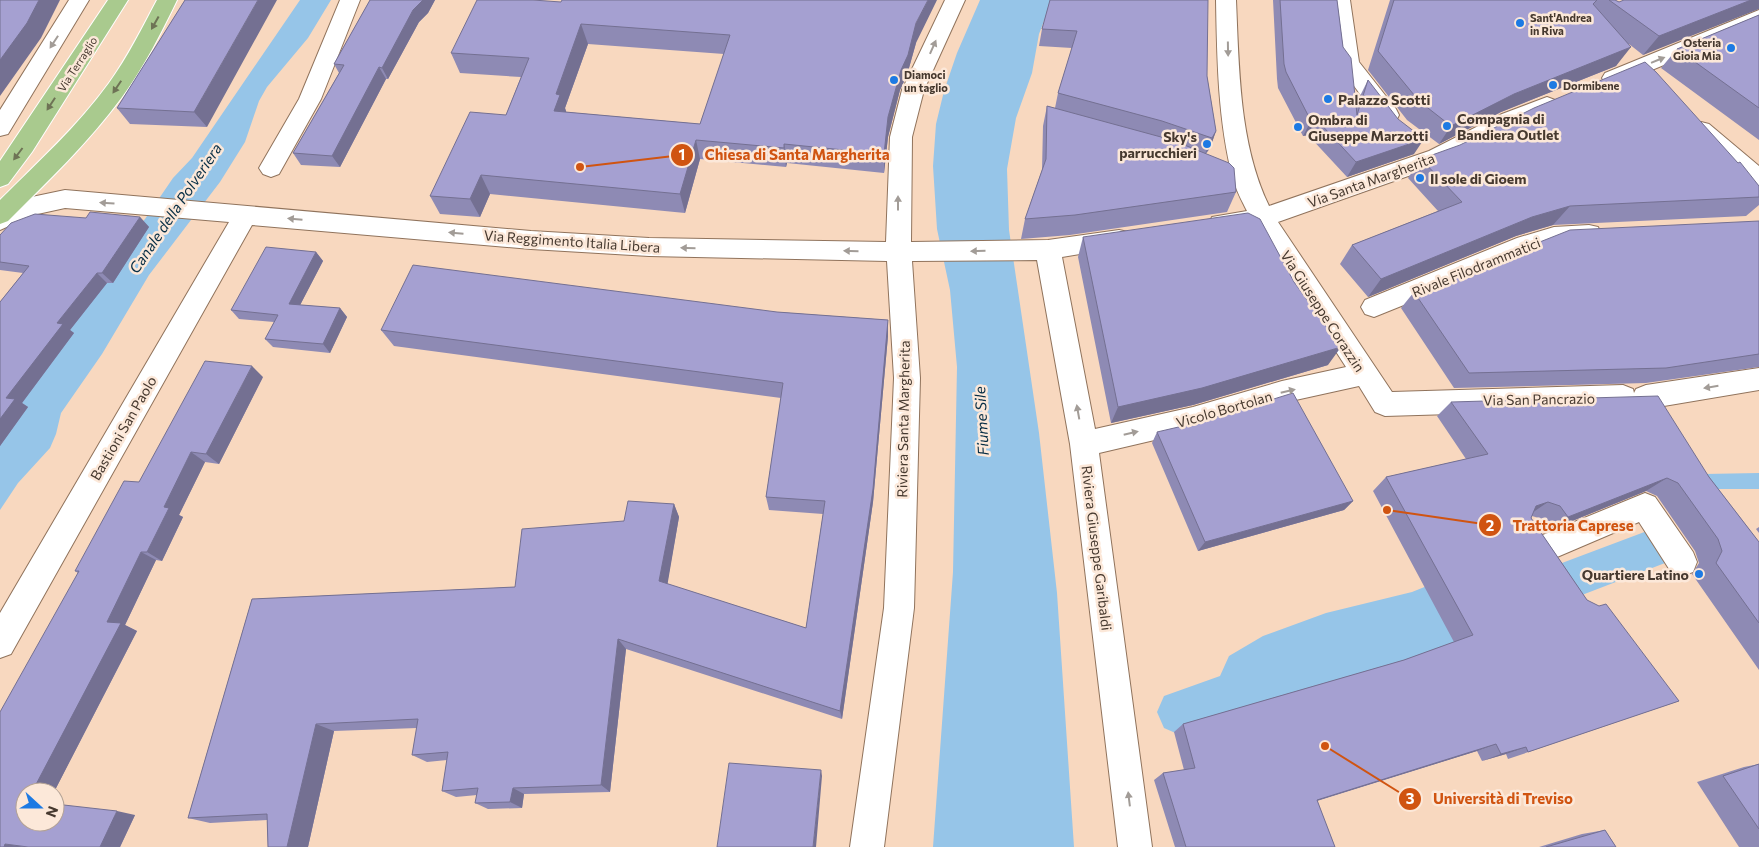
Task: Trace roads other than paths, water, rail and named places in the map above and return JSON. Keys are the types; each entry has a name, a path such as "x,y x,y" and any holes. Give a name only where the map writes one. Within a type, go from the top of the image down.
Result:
{"main road":[{"name":"Via Terraglio","path":"0,178 67,80 118,0"},
{"path":"0,215 85,128 108,100 143,46 168,0"}],"street":[{"path":"0,128 78,0"},
{"path":"271,168 310,99 350,0"},
{"name":"Riviera Santa Margherita","path":"867,847 899,608 907,378 898,193 901,137 913,90 955,0"},
{"name":"Via Giuseppe Corazzin","path":"1226,0 1228,67 1238,146 1245,181 1262,218 1385,404"},
{"path":"1340,0 1348,63 1398,127"},
{"path":"1597,85 1639,77 1759,17"},
{"path":"19,94 28,120 35,128"},
{"name":"Via Santa Margherita","path":"1194,228 1262,218 1562,99"},
{"path":"1684,115 1759,179"},
{"path":"1219,169 1245,181"},
{"name":"Via Reggimento Italia Libera","path":"0,222 27,207 52,200 65,199 602,245 900,252 1034,250"},
{"name":"Bastioni San Paolo","path":"0,642 237,214"},
{"name":"Rivale Filodrammatici","path":"1374,307 1554,236 1610,233"},
{"path":"1034,250 1146,236"},
{"name":"Riviera Giuseppe Garibaldi","path":"1034,250 1084,444 1135,847"},
{"name":"Vicolo Bortolan","path":"1084,444 1193,419 1282,392 1364,374"},
{"name":"Via San Pancrazio","path":"1385,404 1646,397 1759,379"},
{"path":"1646,397 1662,422"},
{"path":"1544,550 1645,506 1682,562"}],"water":[{"name":"Canale della Polveriera","path":"300,0 331,0 308,38 267,87 259,101 245,142 220,182 149,275 102,354 61,413 56,434 50,448 18,483 0,510 0,409 120,248 145,219 173,178 192,158"},
{"name":"Fiume Sile","path":"980,0 1052,0 1039,34 1032,73 1016,118 1007,169 1009,230 1039,433 1057,593 1074,847 933,847 953,572 957,367 950,290 937,229 933,166 936,124 944,91 957,53"},
{"path":"1759,473 1759,489 1716,489 1704,474"}],"waterway":[{"path":"1569,580 1663,544"},
{"path":"1235,693 1245,672 1259,661 1278,652 1326,634 1417,612 1427,607"},
{"path":"1235,693 1364,659 1496,610"},
{"path":"1180,712 1235,693"}],"place":[{"name":"Sant'Andrea in Riva","path":"1520,23"},
{"name":"Osteria Gioia Mia","path":"1731,48"},
{"name":"Diamoci un taglio","path":"894,80"},
{"name":"Dormibene","path":"1553,85"},
{"name":"Palazzo Scotti","path":"1328,99"},
{"name":"Compagnia di Bandiera Outlet","path":"1447,126"},
{"name":"Ombra di Giuseppe Marzotti","path":"1298,127"},
{"name":"Sky's parrucchieri","path":"1207,144"},
{"name":"Chiesa di Santa Margherita","path":"580,167"},
{"name":"Il sole di Gioem","path":"1420,178"},
{"name":"Trattoria Caprese","path":"1387,510"},
{"name":"Quartiere Latino","path":"1699,574"},
{"name":"Università di Treviso","path":"1325,746"}]}
